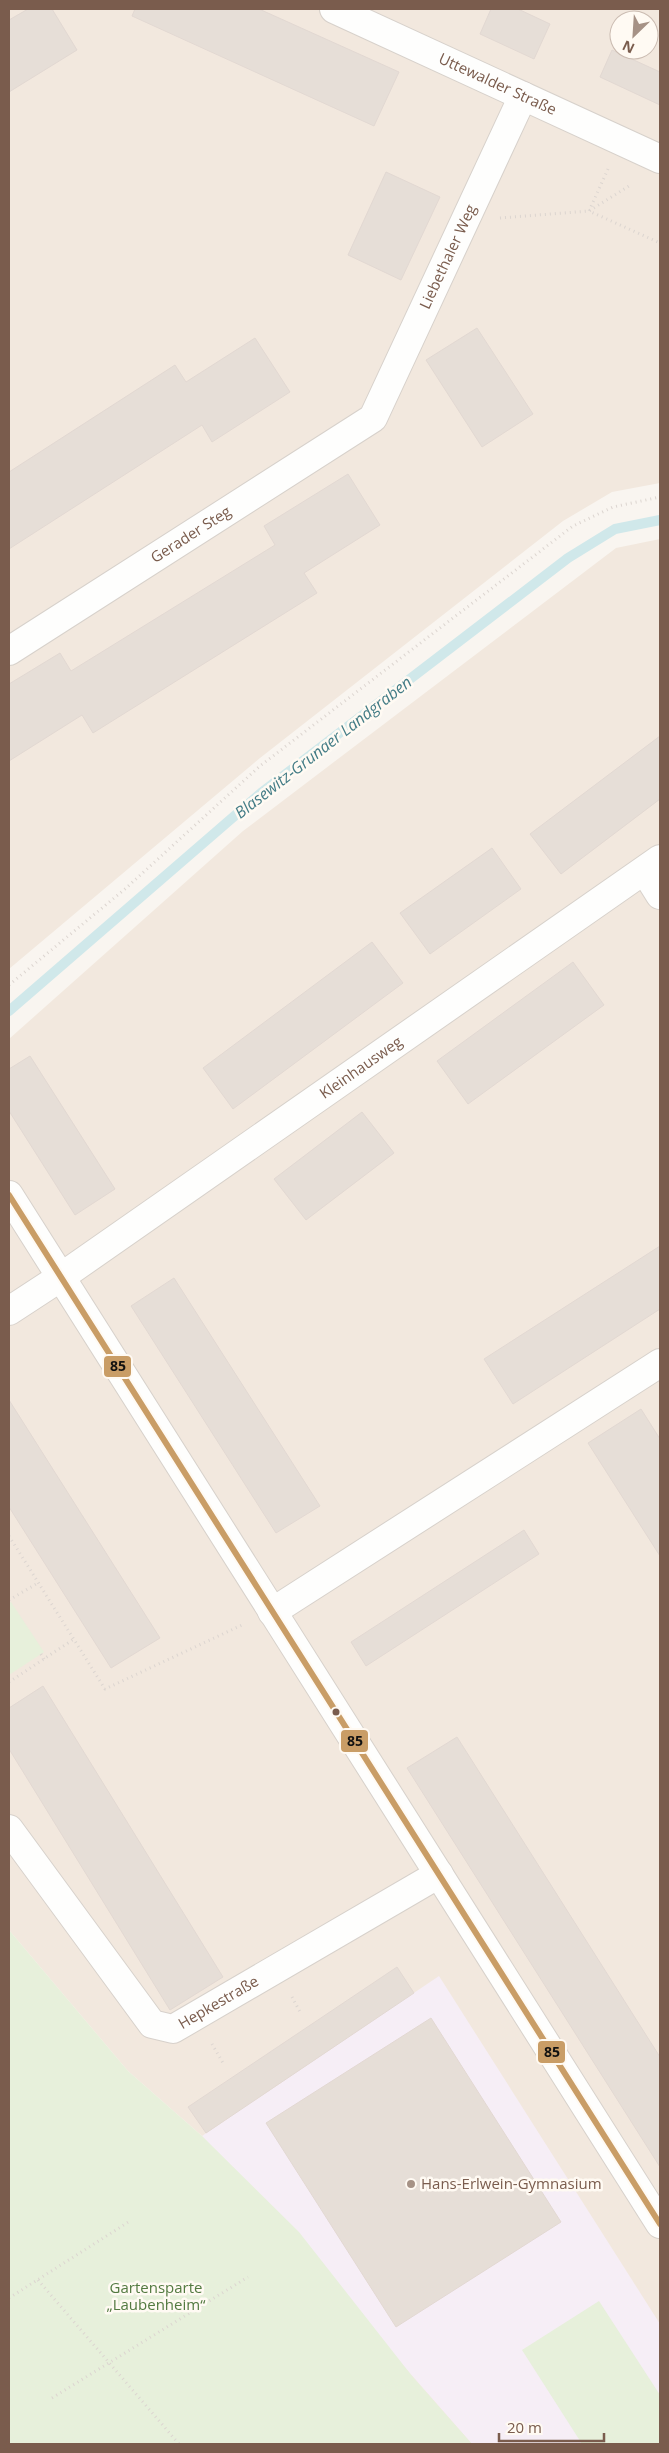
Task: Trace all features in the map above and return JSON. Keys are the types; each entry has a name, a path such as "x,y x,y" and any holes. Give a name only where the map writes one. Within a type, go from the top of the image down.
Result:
{"street":[{"name":"Uttewalder Straße","path":"334,9 660,158"},
{"name":"Liebethaler Weg","path":"373,418 523,96"},
{"name":"Gerader Steg","path":"9,651 373,418"},
{"path":"652,865 660,895"},
{"name":"Kleinhausweg","path":"61,1277 652,865"},
{"path":"9,1196 660,2224"},
{"path":"9,1311 61,1277"},
{"path":"271,1609 660,1363"},
{"name":"Hepkestraße","path":"9,1829 152,2024 173,2029 439,1874"}],"path":[{"path":"589,211 621,141"},
{"path":"465,221 589,211 629,186"},
{"path":"589,211 660,243"},
{"path":"9,985 125,889 260,766 573,526 613,507 660,497"},
{"path":"9,1536 104,1689 237,1628 271,1609"},
{"path":"9,1600 38,1583"},
{"path":"9,1682 74,1639"},
{"path":"41,1654 44,1658"},
{"path":"9,2298 130,2221"},
{"path":"52,2398 248,2277"},
{"path":"38,2280 178,2444"}],"shaded area":[{"path":"9,9 660,9 660,483 612,492 563,521 260,758 9,969"},
{"path":"660,539 660,2444 471,2444 202,2136 128,2071 9,1930 9,1039 243,831 616,548"},
{"name":"Hans-Erlwein-Gymnasium","path":"439,1976 660,2324 660,2444 472,2444 202,2136"}],"green space":[{"path":"11,1602 44,1652 9,1675 9,1603"},
{"name":"Gartensparte „Laubenheim“","path":"9,1930 128,2071 202,2136 299,2232 412,2376 472,2444 9,2444"},
{"path":"599,2301 660,2395 660,2444 582,2444 522,2350"}],"building":[{"path":"28,9 52,9 77,50 9,92 9,20"},
{"path":"135,9 259,9 399,72 374,126 132,16"},
{"path":"491,9 518,9 550,24 534,59 480,34"},
{"path":"609,57 609,60 634,60 660,72 660,105 600,77"},
{"path":"386,172 440,197 401,280 348,255"},
{"path":"477,328 533,414 482,447 426,360"},
{"path":"255,338 290,392 212,442 202,425 9,549 9,472 175,365 186,382"},
{"path":"348,474 380,525 304,573 317,593 93,733 82,715 9,761 9,684 60,653 71,671 275,545 264,526"},
{"path":"660,736 660,799 561,874 530,834"},
{"path":"492,848 521,889 430,954 400,913"},
{"path":"372,942 403,983 233,1109 203,1068"},
{"path":"573,962 604,1005 468,1104 437,1061"},
{"path":"30,1056 115,1189 75,1215 9,1111 9,1069"},
{"path":"362,1112 394,1153 306,1220 274,1179"},
{"path":"660,1246 660,1309 513,1404 484,1359"},
{"path":"174,1278 320,1506 276,1533 131,1306"},
{"path":"9,1400 160,1638 111,1668 9,1507"},
{"path":"641,1409 660,1439 660,1556 588,1443"},
{"path":"524,1530 539,1554 366,1666 351,1642"},
{"path":"43,1686 223,1977 170,2010 9,1749 9,1708"},
{"path":"457,1737 660,2057 660,2167 407,1768"},
{"path":"397,1967 414,1993 206,2133 188,2107"},
{"path":"431,2018 561,2222 396,2327 266,2123"}],"waterway":[{"name":"Blasewitz‐Grunaer Landgraben","path":"9,1011 261,793 568,558 615,529 660,520"}],"transit line":[{"name":"85","path":"9,1195 660,2224"}],"place":[{"name":"Hans-Erlwein-Gymnasium","path":"411,2184"}]}
